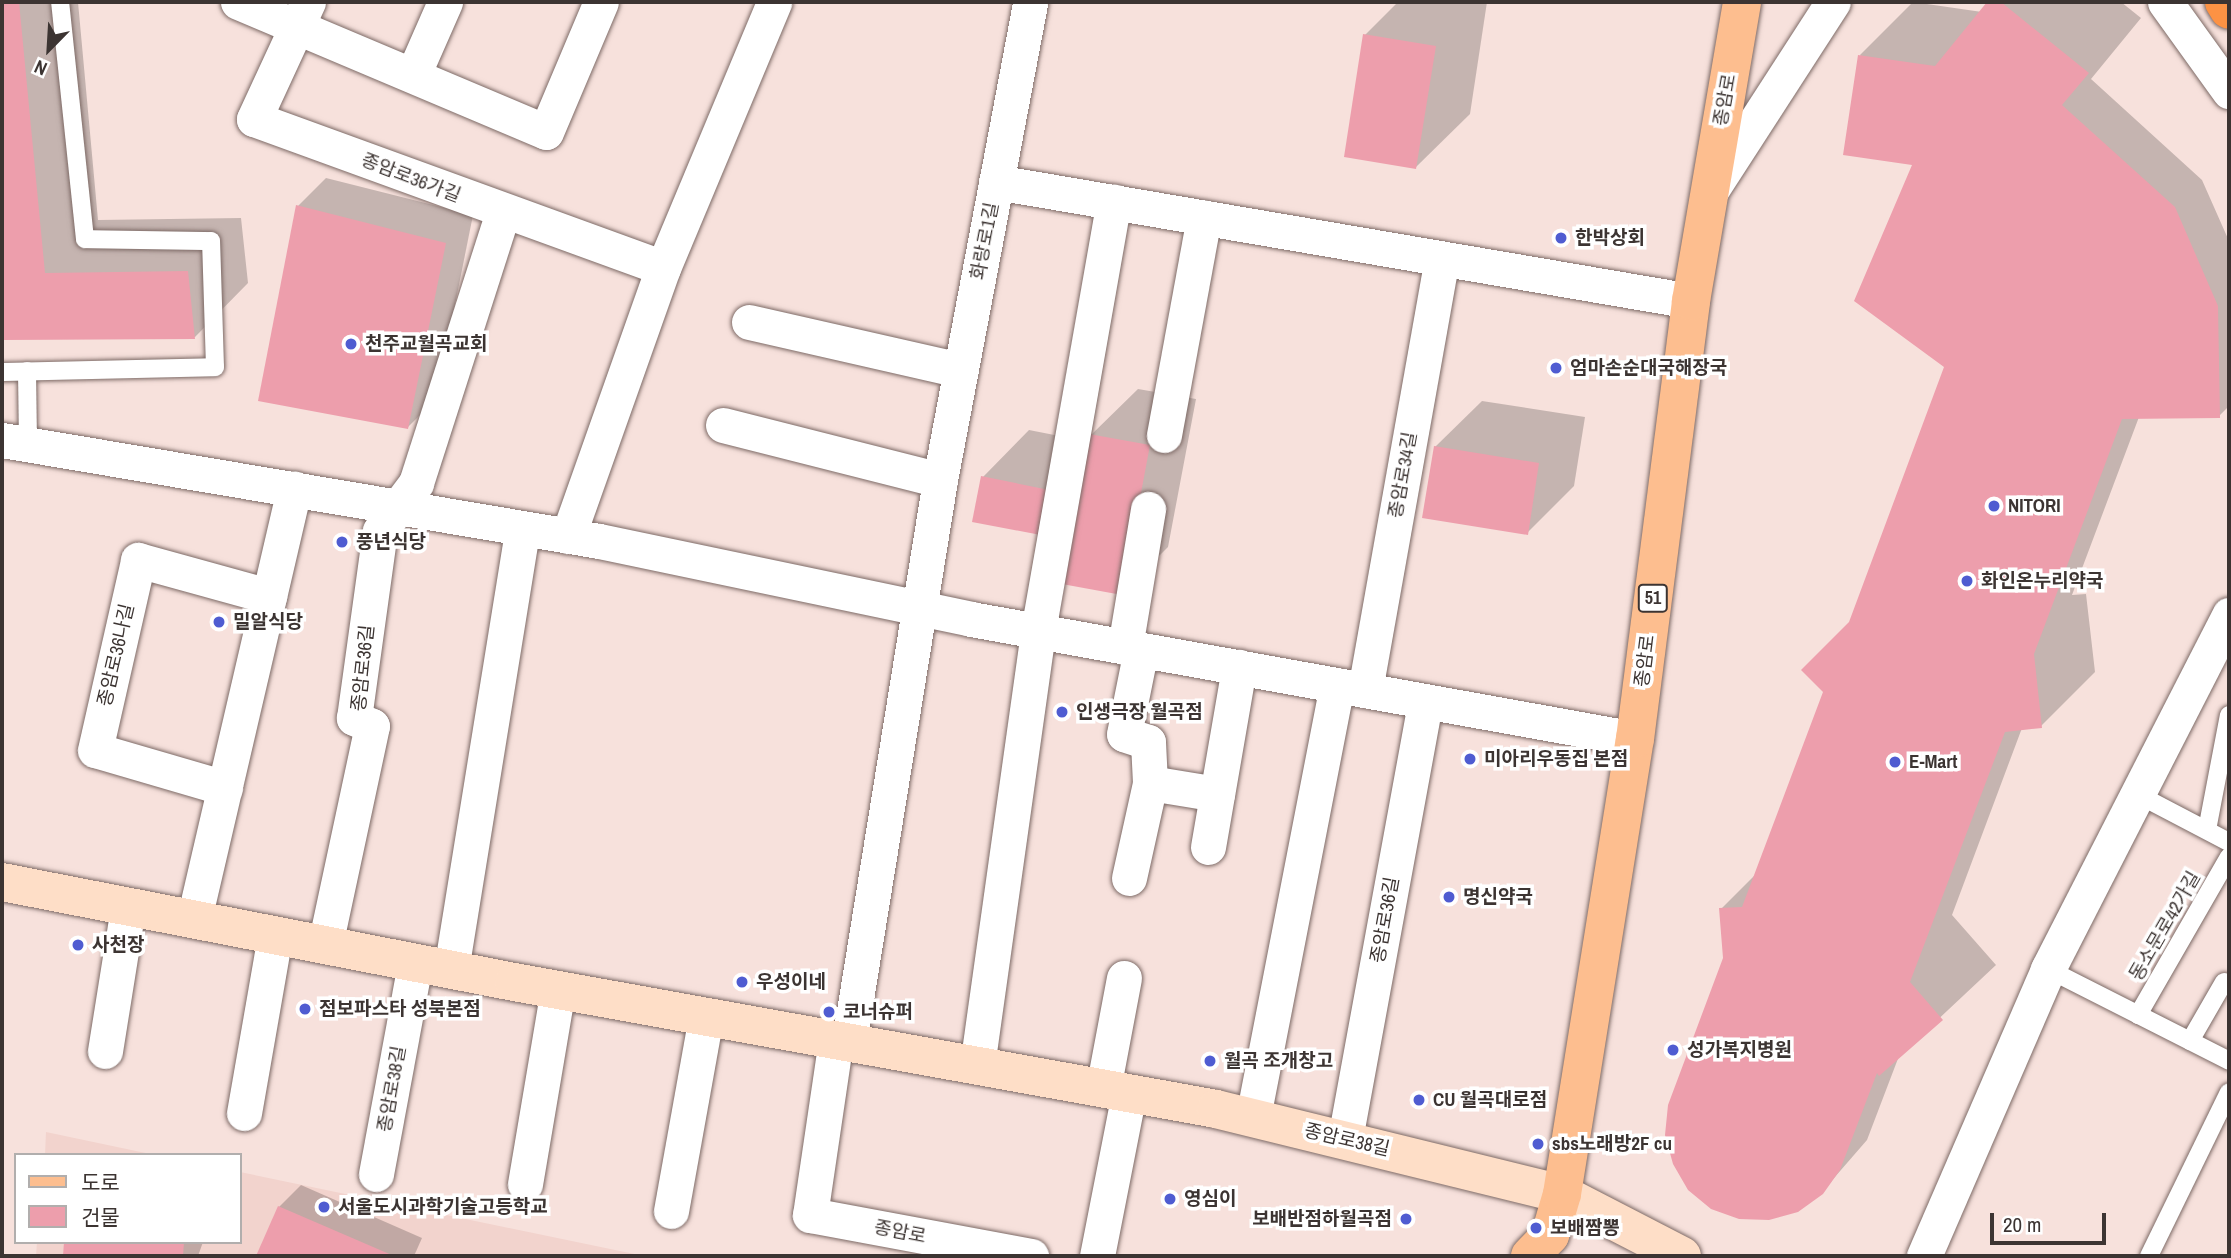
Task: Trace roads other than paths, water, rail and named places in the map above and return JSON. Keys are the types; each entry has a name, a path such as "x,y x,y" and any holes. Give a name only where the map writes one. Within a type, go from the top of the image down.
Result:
{"highway":[{"path":"2224,2 2229,10"}],"main road":[{"name":"종암로","path":"1547,1249 1562,1194 1634,739 1691,301 1742,2"}],"street":[{"path":"238,2 302,15 413,75 546,132 601,2"},
{"path":"413,75 445,2"},
{"path":"568,536 663,268 774,2"},
{"name":"화랑로1길","path":"922,608 940,480 1030,2"},
{"path":"1710,192 1833,2"},
{"path":"2165,2 2229,91"},
{"name":"종암로36가길","path":"302,15 254,119 503,212 663,268"},
{"path":"996,182 1691,301"},
{"path":"977,1066 1038,631 1114,202"},
{"name":"종암로36길","path":"325,945 372,726 354,718 380,531 416,483 503,212"},
{"path":"1164,435 1205,218"},
{"name":"종암로34길","path":"1351,687 1442,259"},
{"path":"748,322 961,370"},
{"path":"723,425 940,480"},
{"path":"15,442 568,536 1038,631 1634,739"},
{"path":"194,919 294,488"},
{"path":"1129,878 1150,783 1148,742 1124,734 1148,509"},
{"path":"433,966 522,530"},
{"name":"종암로36나길","path":"225,788 95,750 138,560 269,596"},
{"path":"843,1041 922,608"},
{"path":"1924,1256 2048,968 2229,615"},
{"path":"1208,847 1239,667"},
{"path":"1253,1117 1351,687"},
{"name":"종암로36길","path":"1345,1139 1425,701"},
{"path":"1150,783 1217,794"},
{"name":"종암로38길","path":"2,882 433,966 1253,1117 1562,1194 1682,1256"},
{"path":"106,1051 128,907"},
{"path":"244,1113 275,935"},
{"name":"종암로38길","path":"376,1174 433,966"},
{"path":"1097,1256 1116,1091 1124,978"},
{"path":"525,1184 558,989"},
{"path":"671,1211 706,1016"},
{"name":"종암로","path":"843,1041 810,1215 1031,1256"}],"lane":[{"path":"2,372 215,367 212,241 85,239 60,2"},
{"path":"15,442 27,371"},
{"path":"2207,830 2229,715"},
{"path":"2137,794 2229,842"},
{"name":"동소문로42가길","path":"2138,1015 2229,857"},
{"path":"2048,968 2229,1061"},
{"path":"2190,1041 2224,982"},
{"path":"2149,1256 2229,1092"}],"place":[{"name":"한박상회","path":"1561,238"},
{"name":"천주교월곡교회","path":"351,344"},
{"name":"엄마손순대국해장국","path":"1556,368"},
{"name":"NITORI","path":"1994,506"},
{"name":"풍년식당","path":"342,542"},
{"name":"화인온누리약국","path":"1967,581"},
{"name":"밀알식당","path":"219,622"},
{"name":"인생극장 월곡점","path":"1062,712"},
{"name":"미아리우동집 본점","path":"1470,759"},
{"name":"E-Mart","path":"1895,762"},
{"name":"명신약국","path":"1449,897"},
{"name":"사천장","path":"78,945"},
{"name":"우성이네","path":"742,982"},
{"name":"점보파스타 성북본점","path":"305,1009"},
{"name":"코너슈퍼","path":"829,1012"},
{"name":"성가복지병원","path":"1673,1050"},
{"name":"월곡 조개창고","path":"1210,1061"},
{"name":"CU 월곡대로점","path":"1419,1100"},
{"name":"sbs노래방2F cu","path":"1538,1144"},
{"name":"영심이","path":"1170,1199"},
{"name":"서울도시과학기술고등학교","path":"324,1207"},
{"name":"보배반점하월곡점","path":"1406,1219"},
{"name":"보배짬뽕","path":"1536,1228"}]}
